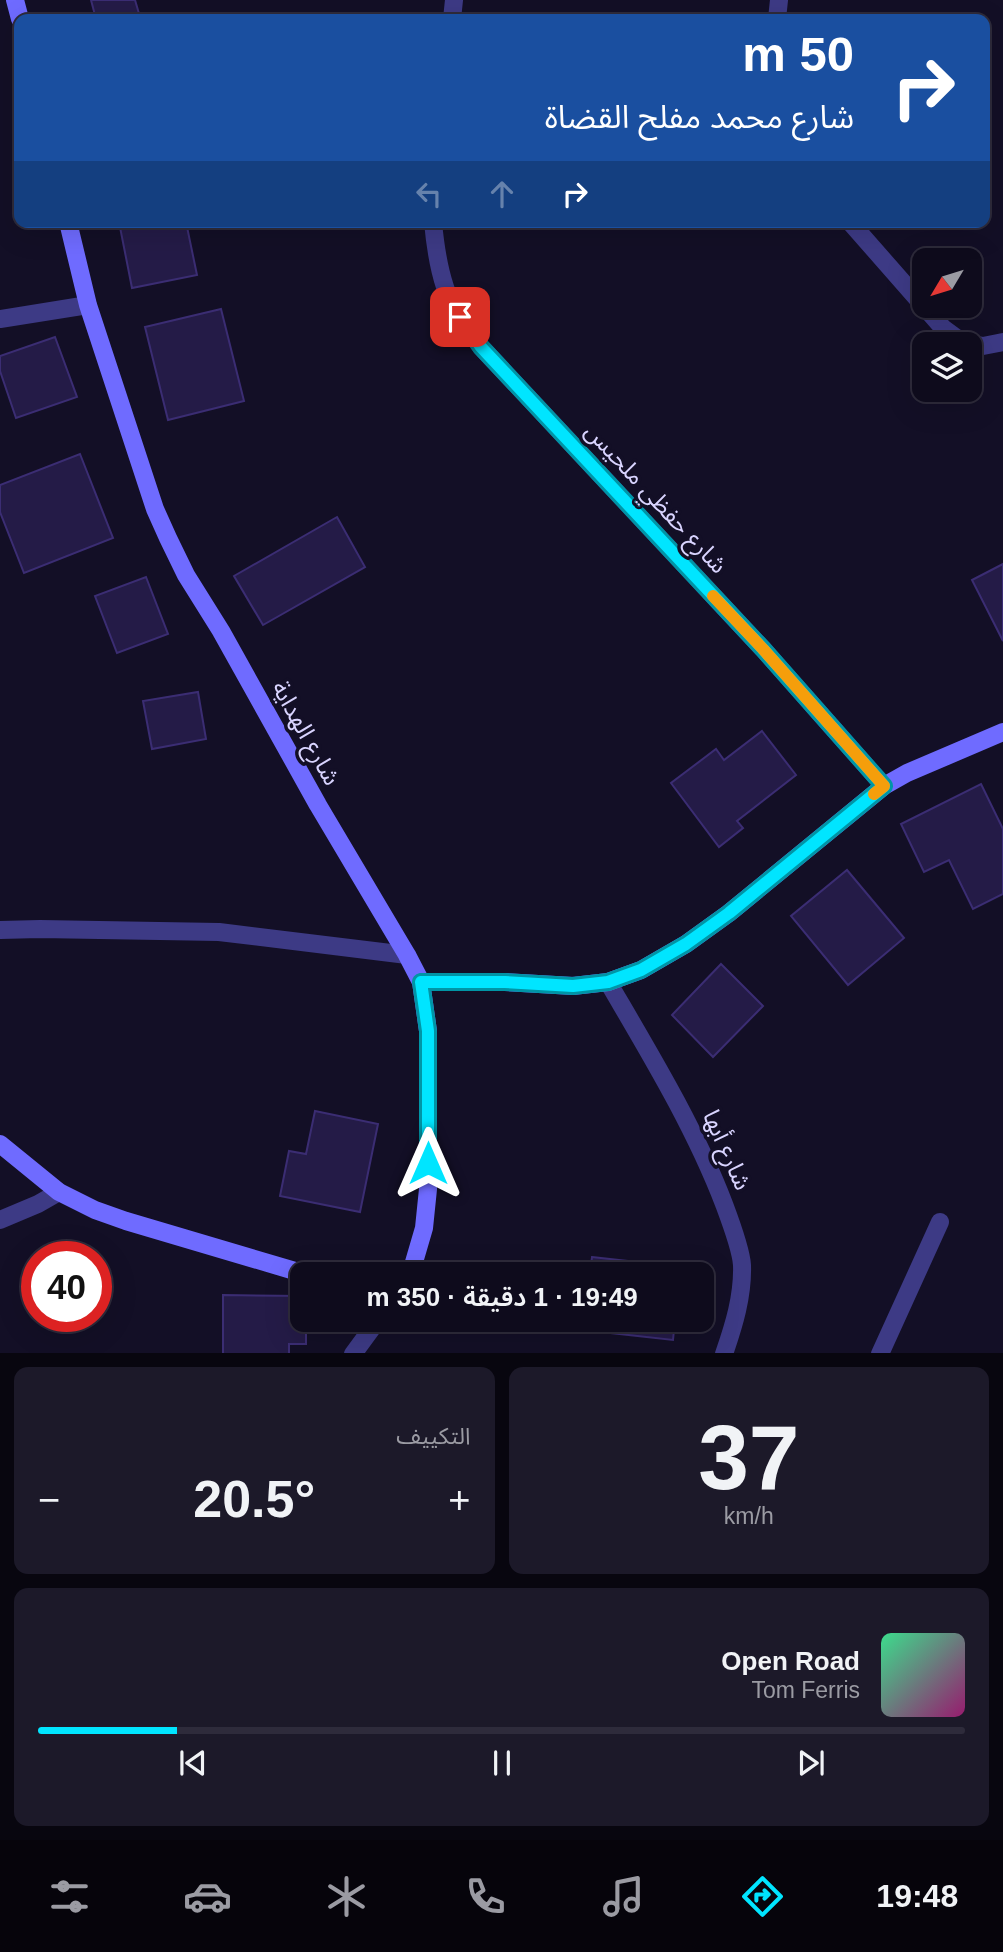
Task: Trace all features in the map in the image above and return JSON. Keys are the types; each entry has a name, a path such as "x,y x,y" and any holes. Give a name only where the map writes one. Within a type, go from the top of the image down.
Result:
{"street":[{"name":"شارع الهداية","path":"69,228 88,305 167,538 421,982 428,1031 428,1189 424,1228 414,1262"},
{"name":"شارع حفظي ملحيس","path":"434,228 437,256 446,289 460,317 481,347 763,649 884,786"},
{"path":"855,228 943,328 962,342 983,346 1003,342"},
{"path":"0,319 88,305"},
{"path":"421,982 505,982 573,986 608,982 641,970 686,944 729,913 884,786 907,773 1003,732"},
{"path":"0,930 219,932 407,955"},
{"name":"شارع أبها","path":"608,982 682,1111 713,1176 730,1220 742,1264 737,1316 724,1353"},
{"path":"0,1144 59,1192 95,1210 290,1270"},
{"path":"0,1220 59,1192"},
{"path":"880,1353 940,1222"},
{"path":"353,1353 370,1332"}],"building":[{"path":"91,0 135,0 139,14 95,14"},
{"path":"120,228 187,228 197,275 132,288"},
{"path":"221,309 244,401 168,420 145,327"},
{"path":"55,337 77,397 16,418 0,371 0,356"},
{"path":"80,454 113,538 24,573 0,512 0,485"},
{"path":"337,517 365,567 263,625 234,576"},
{"path":"1003,564 1003,641 972,580"},
{"path":"146,577 168,634 117,653 95,596"},
{"path":"198,692 206,739 152,749 143,701"},
{"path":"762,731 796,775 737,821 743,828 719,847 671,783 716,749 724,760"},
{"path":"981,784 1003,829 1003,894 973,909 949,860 924,872 901,824"},
{"path":"847,870 904,938 848,985 791,916"},
{"path":"721,964 763,1006 713,1057 672,1015"},
{"path":"315,1111 378,1124 360,1212 280,1196 289,1151 306,1154"},
{"path":"592,1257 636,1262 591,1262"},
{"path":"223,1295 290,1296 290,1332 306,1332 306,1344 289,1344 289,1353 223,1353"},
{"path":"602,1332 674,1332 673,1340"}],"slow traffic":[{"path":"713,596 884,786 874,794"}],"route":[{"path":"428,1163 428,1031 421,982 505,982 573,986 608,982 641,970 686,944 729,913 884,786 763,649 481,347 460,317"}]}
